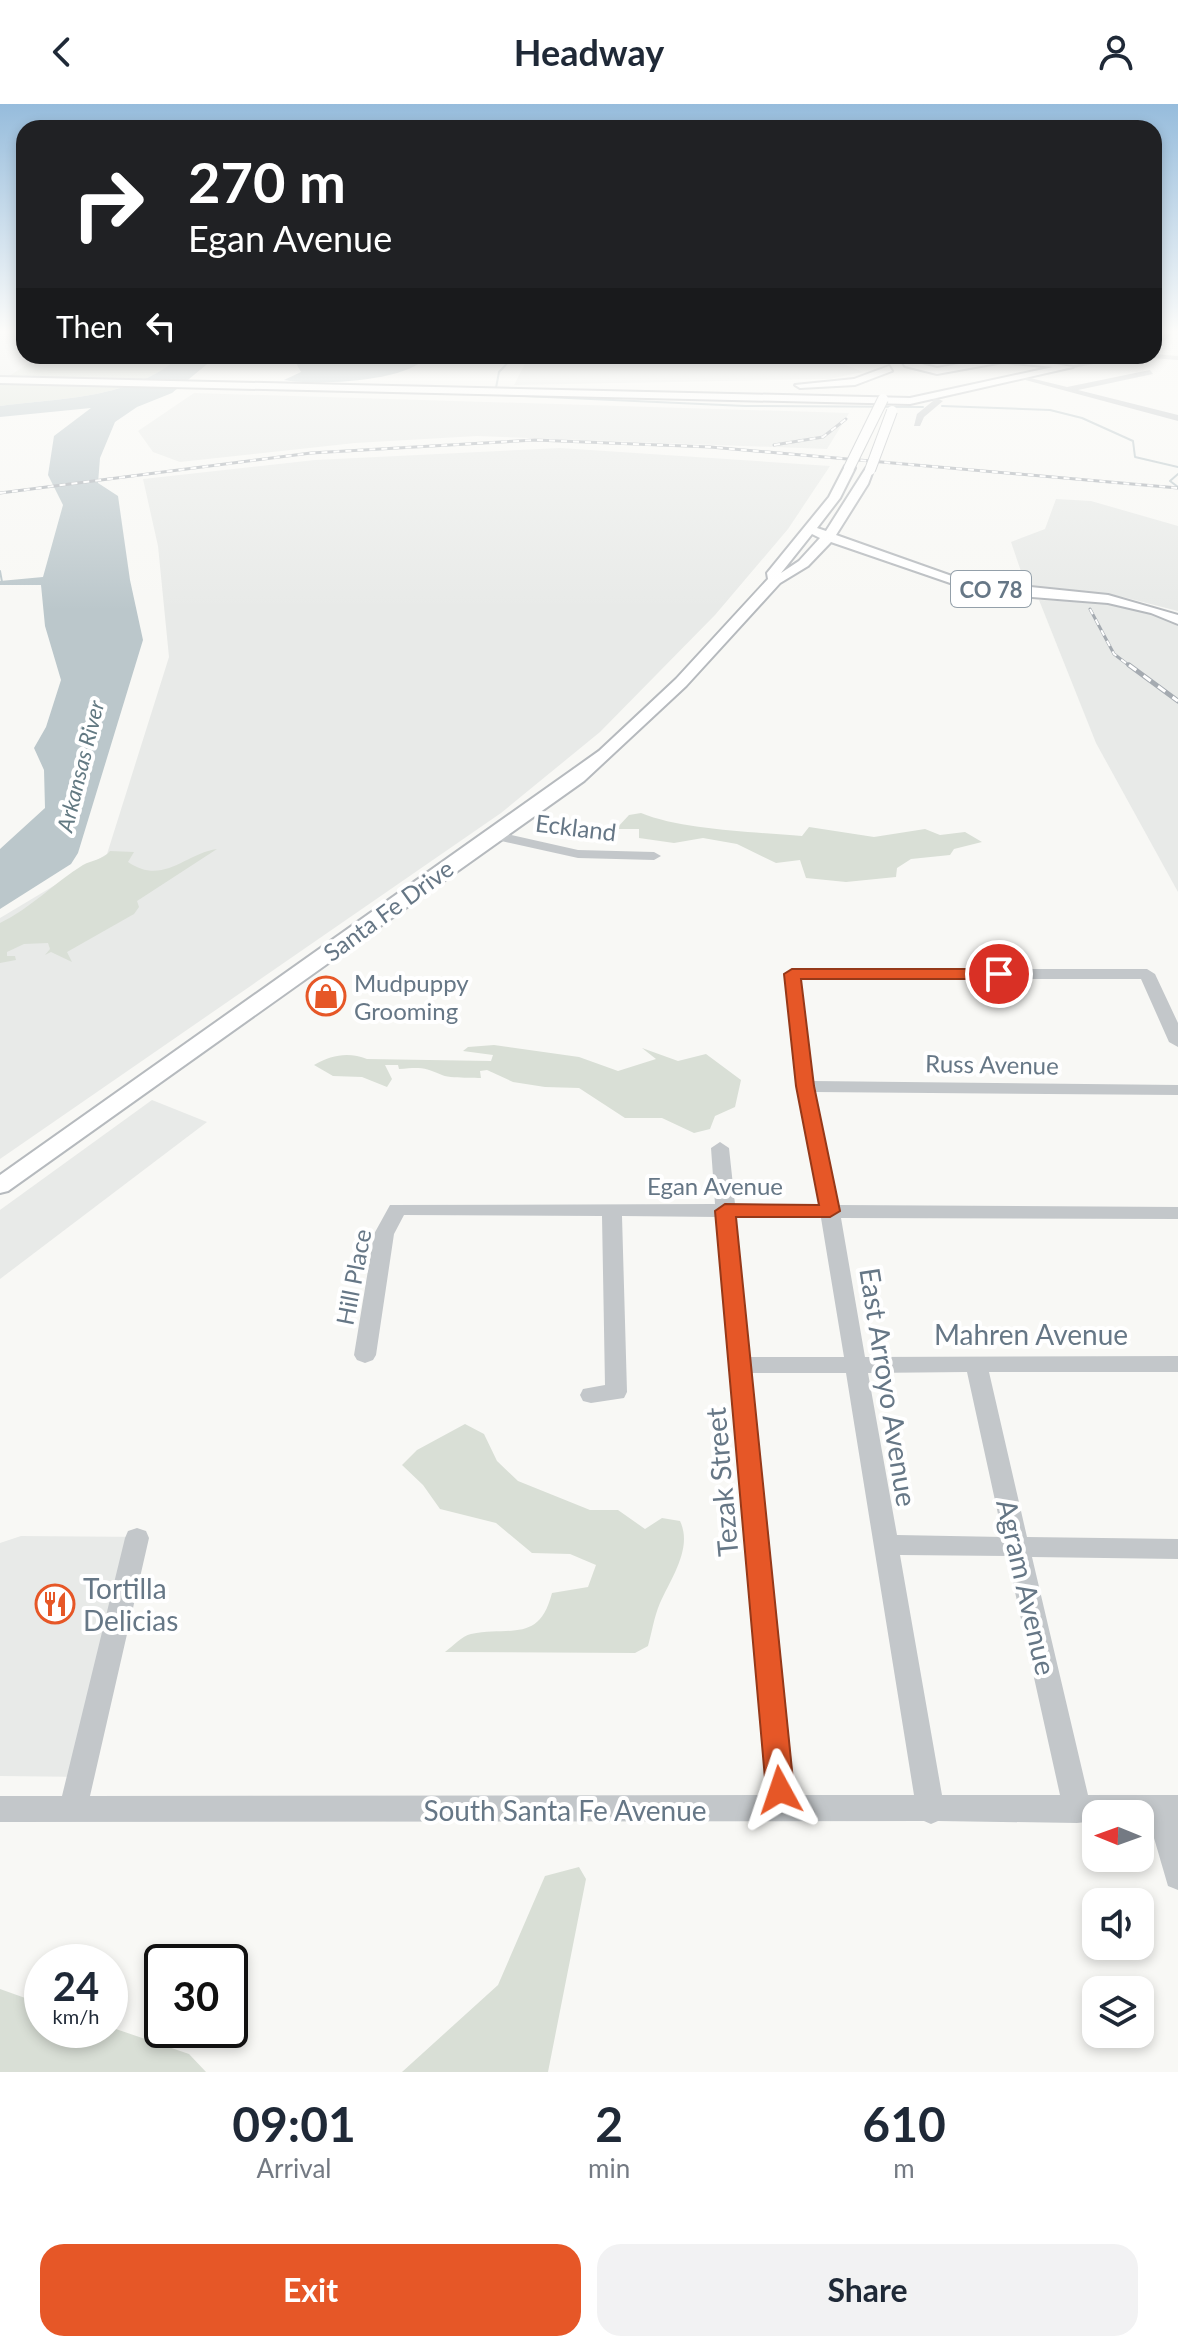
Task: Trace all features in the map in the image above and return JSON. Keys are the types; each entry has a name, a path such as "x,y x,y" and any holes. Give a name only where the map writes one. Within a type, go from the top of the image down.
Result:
{"main road":[{"path":"871,426 834,498 774,573 775,580 790,576 828,536 870,470 886,426"},
{"path":"854,498 859,500 844,524 844,534 895,561"},
{"name":"CO 78","path":"809,529 970,586 1121,601 1178,620"},
{"path":"816,548 855,547"},
{"name":"Santa Fe Drive","path":"0,1186 618,745 655,712 775,580"}],"street":[{"name":"Eckland","path":"493,835 578,854 654,856"},
{"name":"East Arroyo Avenue","path":"931,1811 830,1211 805,1086 792,974 1147,974 1178,1042"},
{"name":"Russ Avenue","path":"805,1086 1178,1090"},
{"name":"Tezak Street","path":"720,1148 782,1810"},
{"name":"Egan Avenue","path":"397,1209 1178,1213"},
{"name":"Hill Place","path":"365,1355 384,1234 397,1209"},
{"path":"591,1395 616,1392 612,1210"},
{"name":"Agram Avenue","path":"976,1364 1077,1810"},
{"name":"Mahren Avenue","path":"740,1365 1178,1364"},
{"path":"72,1811 137,1538"},
{"path":"885,1545 1178,1549"},
{"path":"1169,1808 1178,1876"},
{"name":"South Santa Fe Avenue","path":"0,1809 931,1811 1169,1808"}],"shaded area":[{"path":"146,426 841,426 827,449 477,436 355,443 180,462 153,452 138,431"},
{"path":"560,448 830,466 788,529 715,615 600,732 501,813 0,1159 0,918 107,854 169,657 158,546 143,479 315,460"},
{"path":"1056,499 1091,501 1178,526 1178,611 1123,597 1026,586 1011,542 1045,529"},
{"path":"1039,600 1109,603 1161,616 1178,626 1178,892 1096,743"},
{"path":"641,813 698,827 742,831 802,836 809,827 874,837 925,829 940,835 965,832 982,842 954,849 950,855 911,859 897,868 896,877 846,882 806,878 800,860 776,863 737,844 703,838 674,843 639,838 639,829 616,829 629,815"},
{"path":"217,849 137,901 139,907 134,914 67,952 72,962 51,952 45,955 50,949 48,943 24,944 7,952 7,956 15,956 16,960 0,963 0,923 83,865 110,851 134,852 128,862 141,869 163,870"},
{"path":"494,1045 579,1057 618,1071 656,1059 642,1048 678,1061 706,1054 741,1080 735,1107 715,1116 710,1129 694,1133 662,1118 625,1118 579,1088 513,1082 487,1070 480,1071 481,1078 456,1077 422,1068 399,1069 398,1065 385,1065 392,1079 387,1087 362,1077 333,1076 314,1065 327,1058 348,1055 367,1059 491,1061 493,1055 463,1051 468,1047"},
{"path":"152,1100 207,1122 0,1279 0,1210"},
{"path":"465,1424 484,1434 497,1461 518,1481 590,1510 618,1510 645,1529 662,1518 680,1521 684,1542 682,1552 658,1608 648,1646 635,1653 445,1652 471,1634 531,1626 540,1619 552,1593 588,1587 596,1565 570,1554 532,1553 496,1523 440,1509 423,1485 402,1465 417,1450"},
{"path":"21,1536 148,1537 89,1777 0,1776 0,1543"},
{"path":"579,1867 586,1879 548,2072 402,2072 498,1985 545,1876"},
{"path":"0,1989 24,1998 24,2048 128,2048 128,2033 144,2039 144,2048 171,2048 189,2054 206,2072 0,2072"}],"water":[{"name":"Arkansas River","path":"67,426 113,426 100,458 98,483 118,496 130,580 143,640 78,853 71,864 0,909 0,849 45,808 44,770 34,748 46,727 61,680 45,626 41,585 0,585 0,581 43,577 63,505 48,475 54,436"}],"waterway":[{"path":"1099,426 1133,441 1135,457 1178,467"},
{"path":"1178,474 1170,481 1178,487"},
{"path":"0,571 2,582"}],"railway":[{"path":"774,445 823,437 837,426"},
{"path":"0,493 311,453 535,440 710,447 1178,488"},
{"path":"1090,609 1114,654 1131,667"},
{"path":"1129,665 1178,701"}],"place":[{"name":"Mudpuppy Grooming","path":"326,996"},
{"name":"Tortilla Delicias","path":"55,1604"}],"route":[{"path":"780,1790 725,1211 830,1211 805,1086 792,974 999,974"}]}
